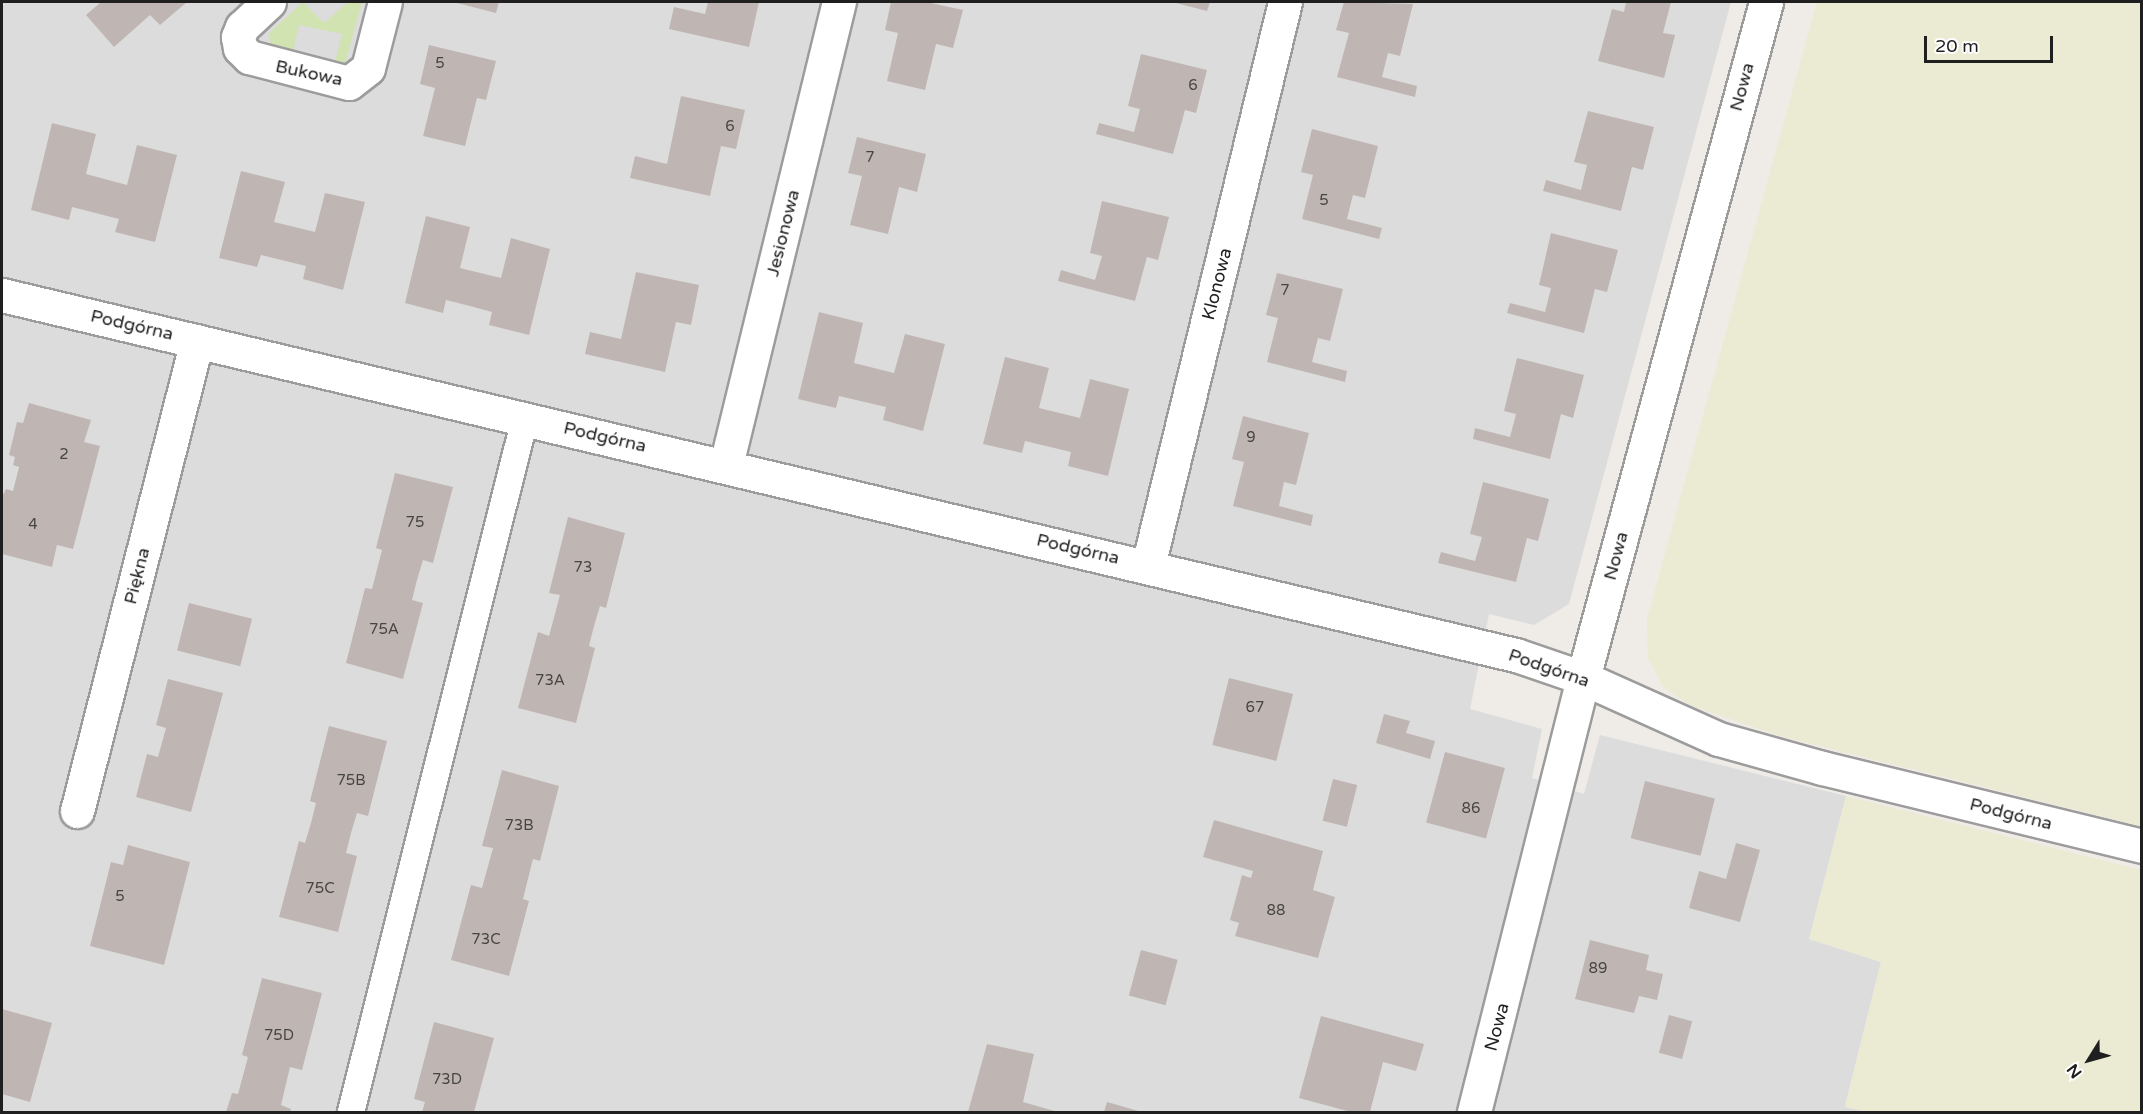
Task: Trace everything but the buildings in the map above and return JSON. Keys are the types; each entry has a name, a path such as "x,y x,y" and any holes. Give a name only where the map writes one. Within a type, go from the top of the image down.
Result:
{"street":[{"name":"Bukowa","path":"269,2 242,27 238,37 240,48 249,57 349,83 368,68 385,2"},
{"name":"Jesionowa","path":"726,465 839,2"},
{"name":"Klonowa","path":"1148,566 1286,2"},
{"name":"Nowa","path":"1474,1113 1583,678 1766,2"},
{"name":"Podgórna","path":"2,295 726,465 1516,655 1583,678 1664,718 1729,742 2142,846"},
{"name":"Piękna","path":"77,811 197,340"}],"lane":[{"path":"351,1113 525,418"}],"shaded area":[{"path":"2,2 1731,2 1569,604 1534,625 1489,614 1470,709 1542,729 1532,778 1584,794 1600,735 1846,796 1809,939 1881,962 1845,1106 1867,1112 2,1112"}],"green space":[{"path":"303,2 324,23 348,2 362,2 344,68 334,65 342,34 299,25 292,55 272,50 269,33"},
{"path":"1817,2 2141,2 2141,826 1780,736 1690,705 1663,687 1648,658 1647,619"},
{"path":"1846,796 2141,870 2141,1112 1867,1112 1845,1107 1881,962 1809,939"}]}
